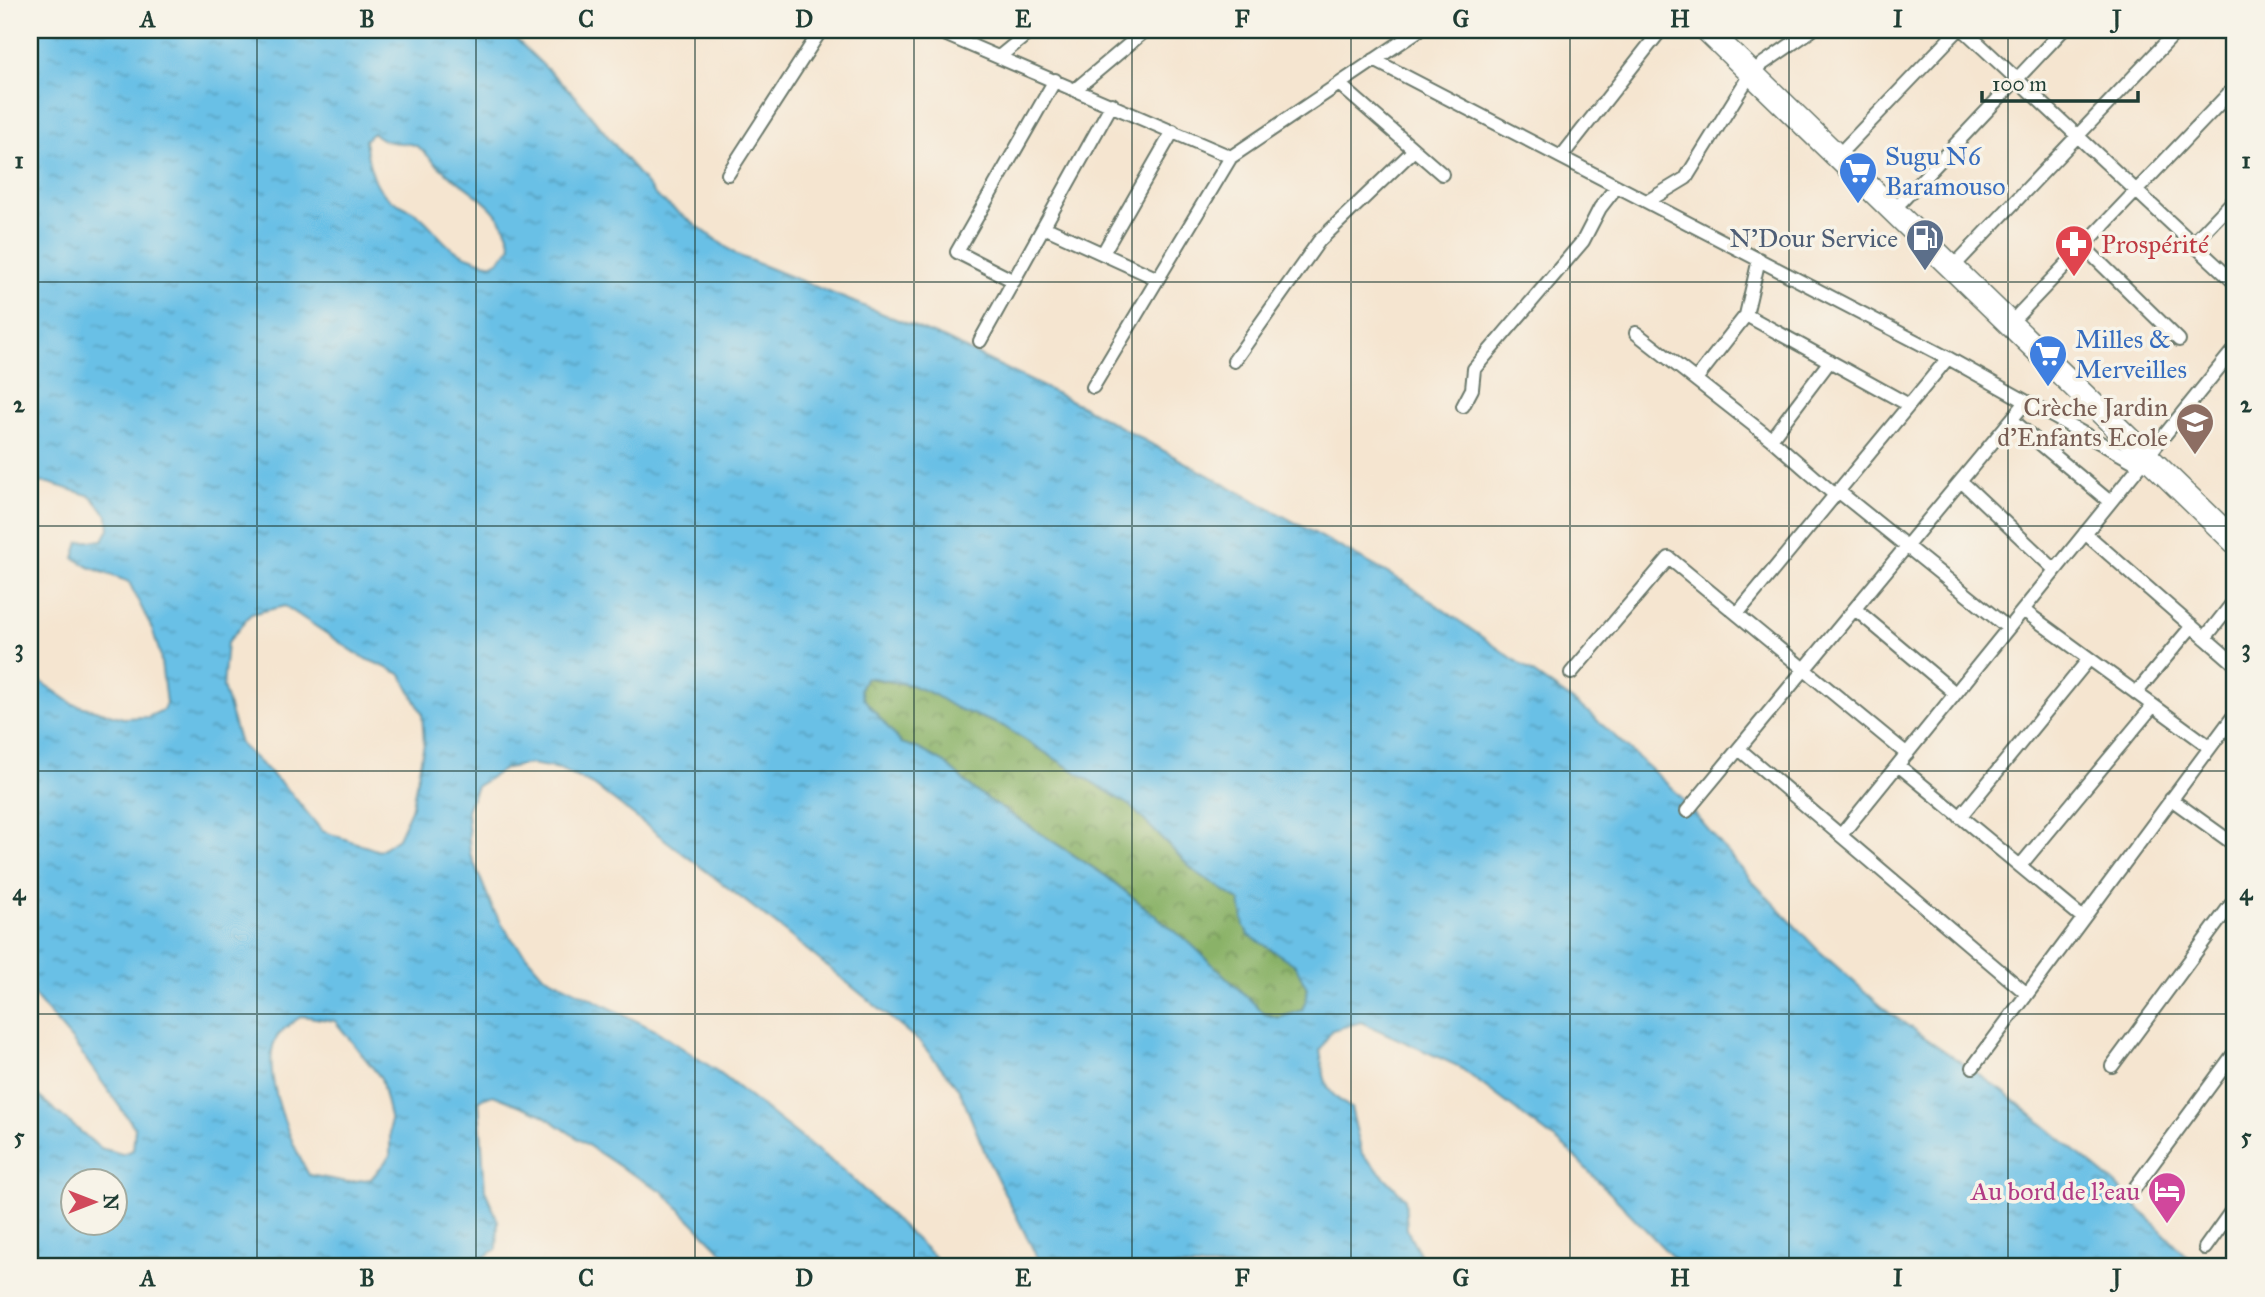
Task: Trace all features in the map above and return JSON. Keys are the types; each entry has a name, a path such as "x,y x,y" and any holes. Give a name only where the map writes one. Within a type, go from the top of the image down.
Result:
{"highway":[{"path":"1707,30 1846,147 1902,201 1957,262 2018,314 2148,456 2235,521"},
{"path":"1726,30 1756,69 1957,262 2235,542"}],"street":[{"path":"728,174 821,30"},
{"path":"935,30 1231,157"},
{"path":"999,57 1032,30"},
{"path":"1077,89 1146,30"},
{"path":"1093,387 1231,157 1419,30"},
{"path":"1561,157 1661,30"},
{"path":"1648,201 1686,178 1756,69 1812,30"},
{"path":"1846,147 1958,30"},
{"path":"1964,30 2235,283"},
{"path":"1902,201 2063,30"},
{"path":"1957,262 2178,30"},
{"path":"1374,60 1948,358 2026,402 2148,456"},
{"path":"1014,281 957,252 1055,80"},
{"path":"1339,84 1442,174"},
{"path":"2018,314 2235,88"},
{"path":"980,341 1112,104"},
{"path":"1103,253 1174,131"},
{"path":"1234,361 1319,241 1414,150"},
{"path":"1463,406 1472,389 1475,369 1583,242 1600,208 1617,186"},
{"path":"2193,243 2235,199"},
{"path":"1044,227 1158,279"},
{"path":"2083,246 2179,340"},
{"path":"1696,379 1746,315 1759,259"},
{"path":"1746,315 1909,405"},
{"path":"1636,333 2008,628"},
{"path":"1842,835 2235,348"},
{"path":"1737,614 1948,358"},
{"path":"1771,439 1830,361"},
{"path":"1687,811 2026,402"},
{"path":"2012,420 2110,502"},
{"path":"1961,481 2055,570"},
{"path":"2085,533 2235,664"},
{"path":"1571,673 1669,558 1907,754"},
{"path":"2205,638 2235,600"},
{"path":"1855,609 1955,693"},
{"path":"2023,610 2210,747"},
{"path":"2136,693 2192,626"},
{"path":"1960,817 2089,659"},
{"path":"2020,866 2153,706"},
{"path":"1973,1067 2235,715"},
{"path":"1738,749 2027,994"},
{"path":"1898,765 2083,918"},
{"path":"2171,799 2235,845"},
{"path":"2112,1066 2231,914 2235,900"},
{"path":"2134,1189 2235,1052"},
{"path":"2205,1248 2235,1206"}],"green space":[{"path":"866,678 911,685 956,708 1003,726 1130,806 1193,870 1240,901 1252,926 1295,965 1303,976 1307,989 1302,1010 1279,1018 1265,1014 1192,945 1108,877 974,790 945,763 901,743 863,698 860,689"}],"water":[{"path":"30,30 498,30 512,35 576,97 656,196 737,255 945,339 1080,405 1404,582 1587,711 1677,793 1751,880 1818,950 1888,1012 2004,1092 2115,1184 2197,1267 1682,1267 1566,1148 1458,1066 1361,1022 1332,1030 1320,1050 1324,1077 1335,1096 1351,1108 1362,1154 1405,1198 1407,1230 1427,1267 1042,1267 989,1162 959,1089 921,1043 779,927 595,786 560,769 530,764 506,768 477,786 467,810 470,853 493,909 511,938 543,975 655,1030 717,1071 845,1172 945,1267 737,1267 662,1191 625,1170 541,1114 493,1095 479,1100 485,1190 498,1221 497,1249 476,1262 473,1267 45,1267 30,1253 30,1089 100,1148 122,1154 133,1150 135,1128 72,1040 30,991 30,674 73,704 123,718 148,717 163,710 166,703 160,654 152,629 129,582 89,567 74,558 79,542 103,540 109,529 108,516 91,496 49,483 30,482","holes":["373,133 385,140 420,148 491,208 507,231 511,246 498,261 480,261 462,254 449,246 418,215 380,190 371,169 365,140","285,606 362,657 401,674 422,713 424,744 411,810 398,838 379,851 322,831 290,792 240,744 223,687 227,643 251,614","865,678 911,685 956,708 1003,726 1130,806 1193,870 1240,901 1244,926 1249,935 1295,965 1307,988 1302,1010 1279,1018 1265,1014 1192,945 1107,877 974,790 945,763 901,743 863,698 860,689","302,1016 335,1021 381,1078 390,1117 390,1156 371,1179 347,1182 309,1175 288,1130 276,1094 271,1060 273,1046 281,1032"]}],"place":[{"name":"Sugu N6 Baramouso","path":"1858,205"},
{"name":"N'Dour Service","path":"1925,272"},
{"name":"Prospérité","path":"2074,278"},
{"name":"Milles & Merveilles","path":"2048,388"},
{"name":"Crèche Jardin d'Enfants Ecole","path":"2195,456"},
{"name":"Au bord de l'eau","path":"2167,1225"}]}
